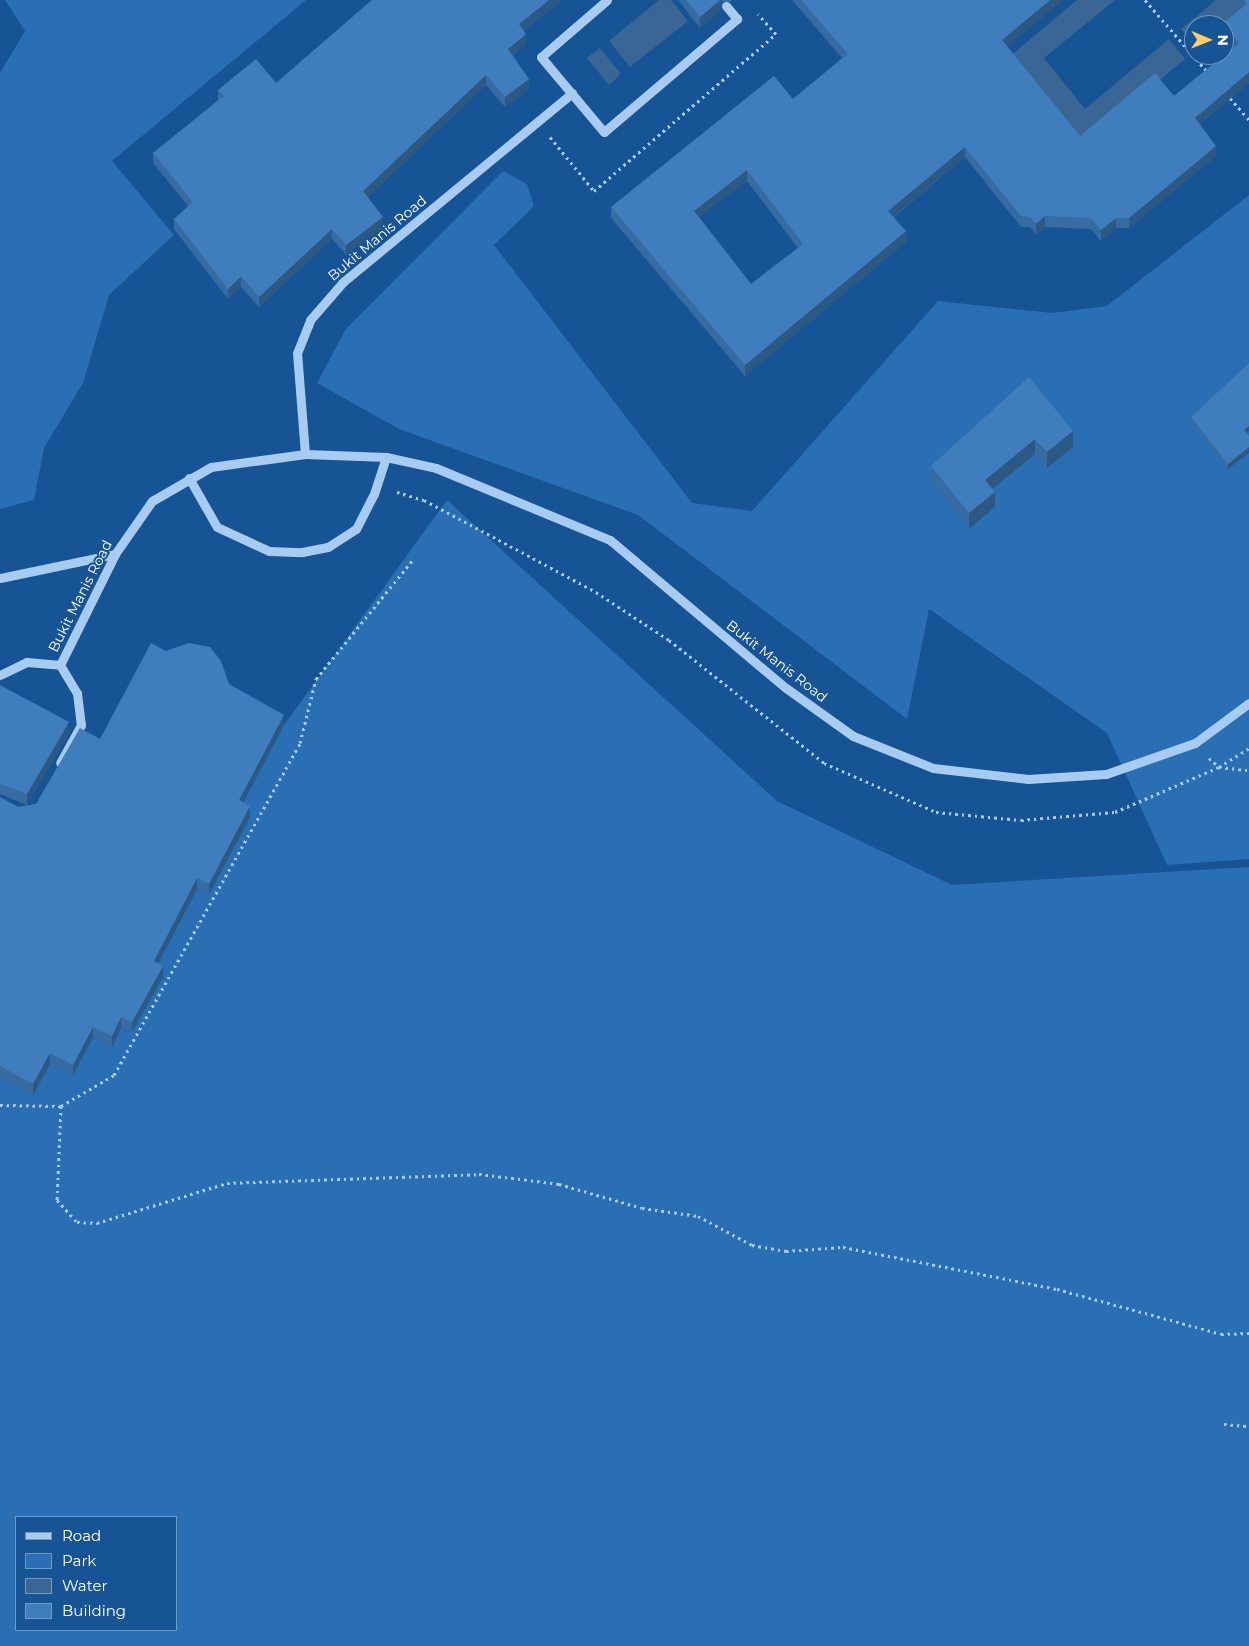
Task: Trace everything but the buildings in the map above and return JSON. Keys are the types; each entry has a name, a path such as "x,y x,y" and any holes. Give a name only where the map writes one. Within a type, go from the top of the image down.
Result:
{"street":[{"path":"607,0 541,57 604,132 737,19 726,6"},
{"name":"Bukit Manis Road","path":"305,454 296,362 310,320 343,282 572,94"},
{"name":"Bukit Manis Road","path":"60,666 115,554 152,501 211,467 305,454 386,457 436,468 610,540 786,688 853,736 933,768 1028,779 1106,774 1195,743 1249,704"},
{"path":"189,478 217,527 268,551 328,547 356,529 374,494 386,457"},
{"path":"0,578 115,554"},
{"path":"0,675 27,662 60,666 77,693 81,725 53,777"}],"path":[{"path":"1146,0 1211,76"},
{"path":"538,121 594,191 776,34 751,7"},
{"path":"1230,98 1249,120"},
{"path":"374,494 398,492 424,500 596,592 669,640 824,763 936,812 1021,820 1115,812 1219,767 1249,748"},
{"path":"0,1105 61,1106 114,1075 300,743 316,679 412,561"},
{"path":"1195,743 1219,767 1249,770"},
{"path":"61,1106 57,1200 77,1222 96,1223 227,1183 479,1174 559,1184 642,1208 698,1216 752,1245 786,1251 843,1247 1056,1289 1221,1334 1249,1333"},
{"path":"1224,1424 1249,1426"}],"green space":[{"path":"5,0 306,0 112,161 174,235 109,295 83,383 44,448 34,500 0,509 0,73 25,31"},
{"path":"503,171 527,184 534,206 494,245 692,503 752,511 938,301 1052,313 1107,306 1249,195 1249,859 1167,865 1107,733 929,609 907,719 638,515 399,429 317,383 346,329"},
{"path":"447,500 777,801 952,885 1249,867 1249,1646 0,1646 0,1077 33,1095 50,1064 73,1075 93,1037 112,1047 121,1028 132,1032 154,971 197,889 209,894 250,817 239,810 284,725"}],"water":[{"path":"659,0 671,0 688,21 630,67 609,41"},
{"path":"1077,0 1115,0 1044,58 1085,109 1169,39 1184,60 1080,146 1008,58"},
{"path":"1216,0 1249,0 1249,5 1234,17 1234,15 1198,15"},
{"path":"600,48 621,74 609,85 587,58"}]}
